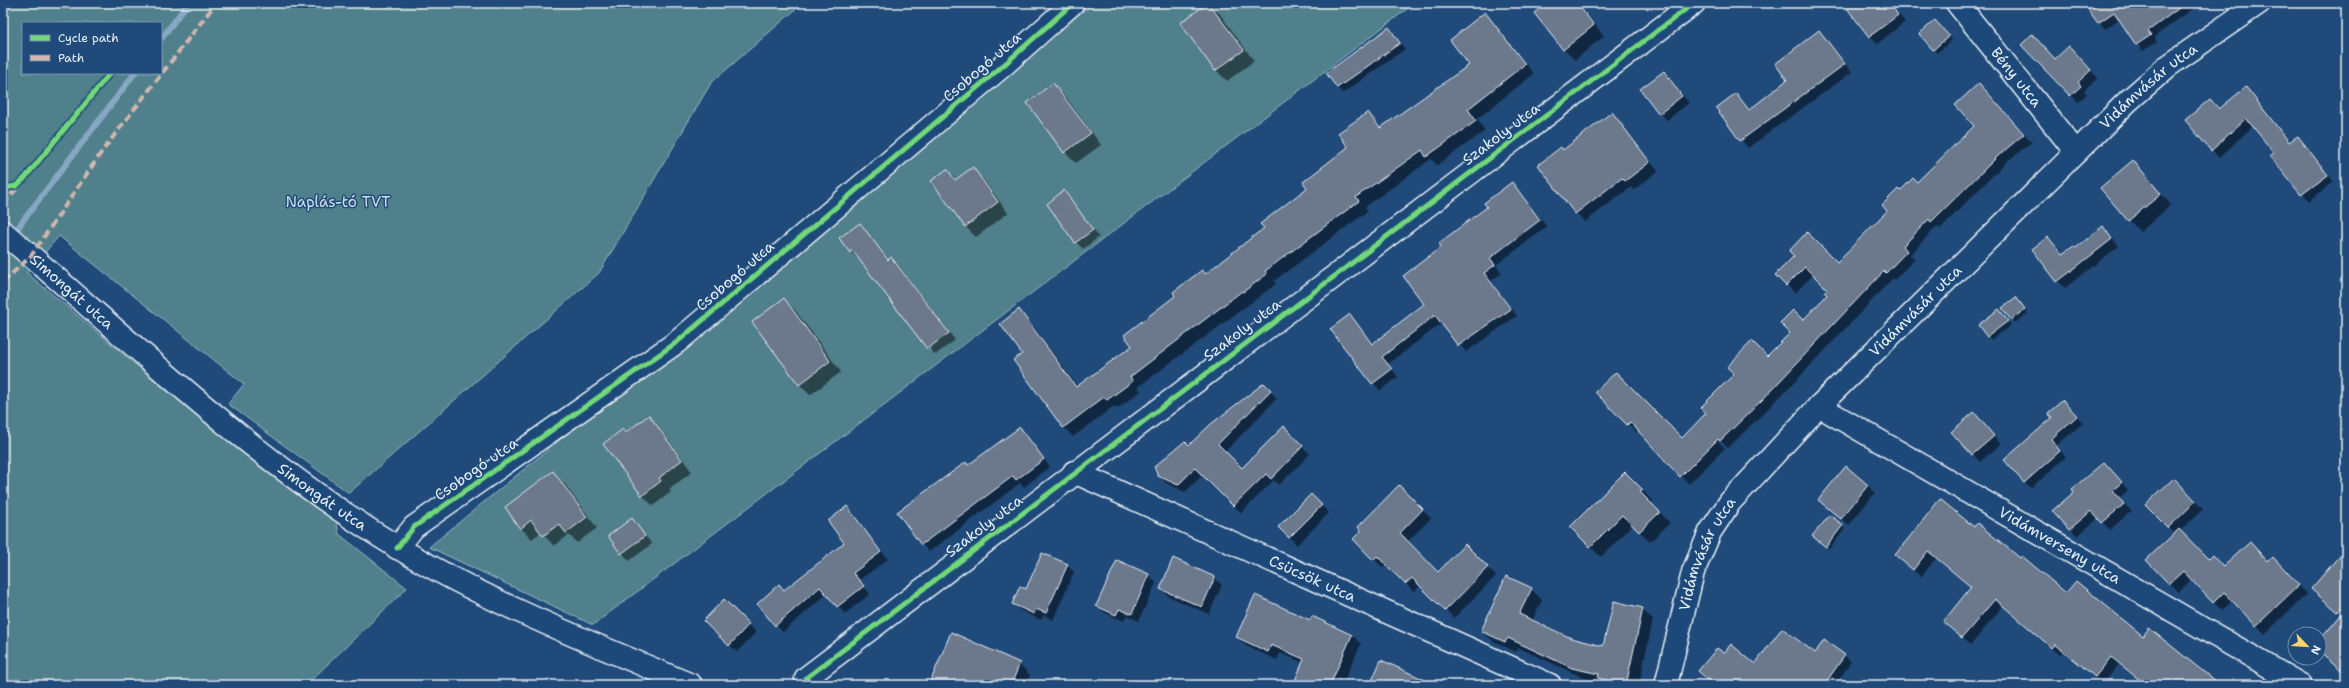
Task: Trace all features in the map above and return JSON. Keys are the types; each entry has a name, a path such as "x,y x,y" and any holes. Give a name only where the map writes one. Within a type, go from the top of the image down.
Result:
{"street":[{"name":"Csobogó utca","path":"397,548 414,527 677,342 1006,63 1072,3"},
{"name":"Szakoly utca","path":"806,678 1074,472 1694,3"},
{"name":"Bény utca","path":"1957,3 2076,152"},
{"name":"Vidámvásár utca","path":"1666,685 1693,572 1710,532 1730,502 1819,406 2128,101 2168,66 2259,3"},
{"name":"Simongát utca","path":"3,232 219,417 323,498 397,548 488,596 692,685"},
{"name":"Vidámverseny utca","path":"1819,406 2301,685"},
{"name":"Csücsök utca","path":"1074,472 1550,685"}],"green space":[{"name":"Naplás-tó TVT","path":"3,3 803,3 711,83 599,273 349,493 228,404 244,384 59,236 27,273 212,429 336,519 339,534 407,588 306,685 3,685"},
{"path":"1093,3 1415,3 593,625 429,547"}],"building":[{"path":"1208,3 1244,50 1215,71 1180,23"},
{"path":"1546,3 1577,3 1594,25 1563,50 1534,13"},
{"path":"1843,3 1890,3 1898,15 1869,37"},
{"path":"2083,3 2186,3 2148,31 2151,35 2136,45 2114,12 2098,23"},
{"path":"1485,12 1525,64 1468,109 1476,121 1426,157 1422,150 1356,197 1359,201 1265,271 1267,274 1243,292 1242,291 1130,377 1133,381 1107,400 1104,397 1063,428 1013,360 1022,354 1000,324 1019,309 1076,387 1132,346 1124,335 1175,296 1173,292 1202,270 1205,274 1264,228 1260,224 1307,188 1303,182 1348,147 1338,133 1368,112 1380,128 1469,65 1450,40"},
{"path":"1935,20 1949,36 1933,50 1919,34"},
{"path":"1389,27 1400,43 1337,88 1326,73"},
{"path":"1819,30 1845,64 1740,141 1716,108 1736,93 1749,110 1787,80 1775,64"},
{"path":"2032,34 2055,59 2069,46 2091,70 2078,82 2081,86 2070,96 2021,45"},
{"path":"1664,71 1682,96 1659,114 1640,89"},
{"path":"1053,83 1091,133 1064,153 1027,103"},
{"path":"1979,83 2024,134 1998,156 1931,222 1929,219 1903,246 1907,251 1886,273 1884,271 1761,401 1720,441 1718,439 1680,477 1630,422 1627,425 1595,392 1616,372 1682,438 1706,413 1700,408 1734,374 1727,367 1752,341 1767,356 1790,333 1780,323 1793,310 1803,320 1827,295 1824,292 1827,289 1805,267 1786,286 1775,275 1794,256 1789,251 1807,232 1837,262 1887,211 1882,205 1898,189 1900,191 1913,178 1917,182 1974,126 1955,105"},
{"path":"2246,87 2289,142 2298,136 2328,175 2301,195 2270,156 2274,153 2246,118 2211,151 2185,120 2210,99 2219,109"},
{"path":"1612,112 1650,162 1625,181 1622,178 1575,214 1538,165 1561,147 1563,150"},
{"path":"2133,160 2161,194 2128,221 2100,188"},
{"path":"973,167 998,202 965,227 931,181 947,169 955,180"},
{"path":"1512,182 1540,220 1490,258 1495,265 1484,273 1511,309 1458,346 1435,315 1382,357 1392,369 1372,384 1330,329 1350,314 1372,344 1424,304 1403,276 1441,247 1439,243 1487,207 1484,203"},
{"path":"1064,190 1093,230 1075,243 1047,204"},
{"path":"860,223 888,260 891,257 949,333 927,349 852,250 850,253 839,238"},
{"path":"2103,226 2112,239 2057,282 2032,249 2048,237 2062,254 2074,246 2076,248"},
{"path":"2016,297 2025,309 2011,320 2002,308"},
{"path":"784,298 830,361 799,385 752,322"},
{"path":"1999,309 2008,321 1987,337 1978,325"},
{"path":"1264,383 1271,390 1218,444 1242,468 1284,426 1303,446 1271,479 1266,474 1233,506 1195,468 1178,485 1158,476 1154,467 1185,441 1189,445 1211,424"},
{"path":"2063,400 2077,416 2051,439 2060,451 2024,483 2004,460 2052,418 2048,413"},
{"path":"1974,412 1994,436 1972,455 1951,432"},
{"path":"649,415 682,460 659,478 661,481 642,496 603,444 623,429 625,433"},
{"path":"1020,427 1044,459 1016,480 1013,476 921,545 897,512 966,462 968,465"},
{"path":"2104,462 2122,482 2113,490 2124,504 2102,523 2091,511 2069,530 2052,511 2074,492 2072,489"},
{"path":"1846,466 1868,485 1841,519 1818,500"},
{"path":"553,471 587,517 566,533 559,524 543,536 531,520 520,529 505,507"},
{"path":"1625,472 1643,490 1640,492 1660,512 1639,532 1622,515 1590,547 1570,527"},
{"path":"2174,478 2196,501 2168,528 2145,505"},
{"path":"1399,485 1423,509 1400,533 1438,572 1465,544 1488,567 1445,611 1412,578 1405,584 1377,556 1373,560 1353,539 1361,531 1358,527"},
{"path":"1311,494 1322,505 1289,538 1278,527"},
{"path":"1940,499 1974,527 1977,523 2020,558 2022,556 2066,593 2076,581 2143,636 2149,628 2220,685 2146,685 2111,657 2095,677 2055,644 2052,648 1995,599 1962,638 1943,622 1971,587 1928,551 1913,570 1895,555"},
{"path":"847,506 881,552 853,573 864,586 837,607 820,587 775,626 757,604 779,584 784,590 844,543 828,521"},
{"path":"1830,515 1843,525 1826,547 1812,536"},
{"path":"632,518 645,536 621,554 608,536"},
{"path":"2179,529 2208,559 2212,555 2223,567 2250,542 2268,562 2273,557 2299,585 2256,626 2224,592 2213,603 2183,571 2169,584 2146,560"},
{"path":"2346,548 2346,602 2338,612 2311,589"},
{"path":"1042,553 1068,564 1046,613 1036,609 1034,614 1012,604 1020,586 1026,589"},
{"path":"1173,558 1215,577 1202,607 1160,589"},
{"path":"1117,560 1149,574 1132,614 1119,609 1116,615 1096,606"},
{"path":"1506,576 1532,588 1519,614 1571,638 1603,646 1614,601 1643,608 1626,685 1598,678 1599,674 1572,668 1508,638 1505,642 1481,631"},
{"path":"1255,595 1310,620 1312,616 1352,635 1330,685 1293,685 1304,659 1271,645 1268,652 1236,637"},
{"path":"724,599 749,624 729,646 703,621"},
{"path":"2346,609 2346,674 2327,658 2327,632"},
{"path":"1782,628 1815,653 1824,640 1845,655 1824,685 1714,685 1698,671 1717,648 1724,653 1731,644 1755,664"},
{"path":"951,632 1020,663 1011,685 929,685"},
{"path":"1381,660 1436,685 1370,685"}],"waterway":[{"path":"162,38 188,3"},
{"path":"3,251 22,222 134,74"}],"marked path":[{"path":"162,73 216,3"},
{"path":"3,282 31,256 103,150 161,74"},
{"path":"3,204 19,186"}],"cycle path":[{"path":"397,548 414,527 677,342 1006,63 1073,3"},
{"path":"806,678 1694,3"},
{"path":"3,188 16,186 24,179 109,74"}]}
